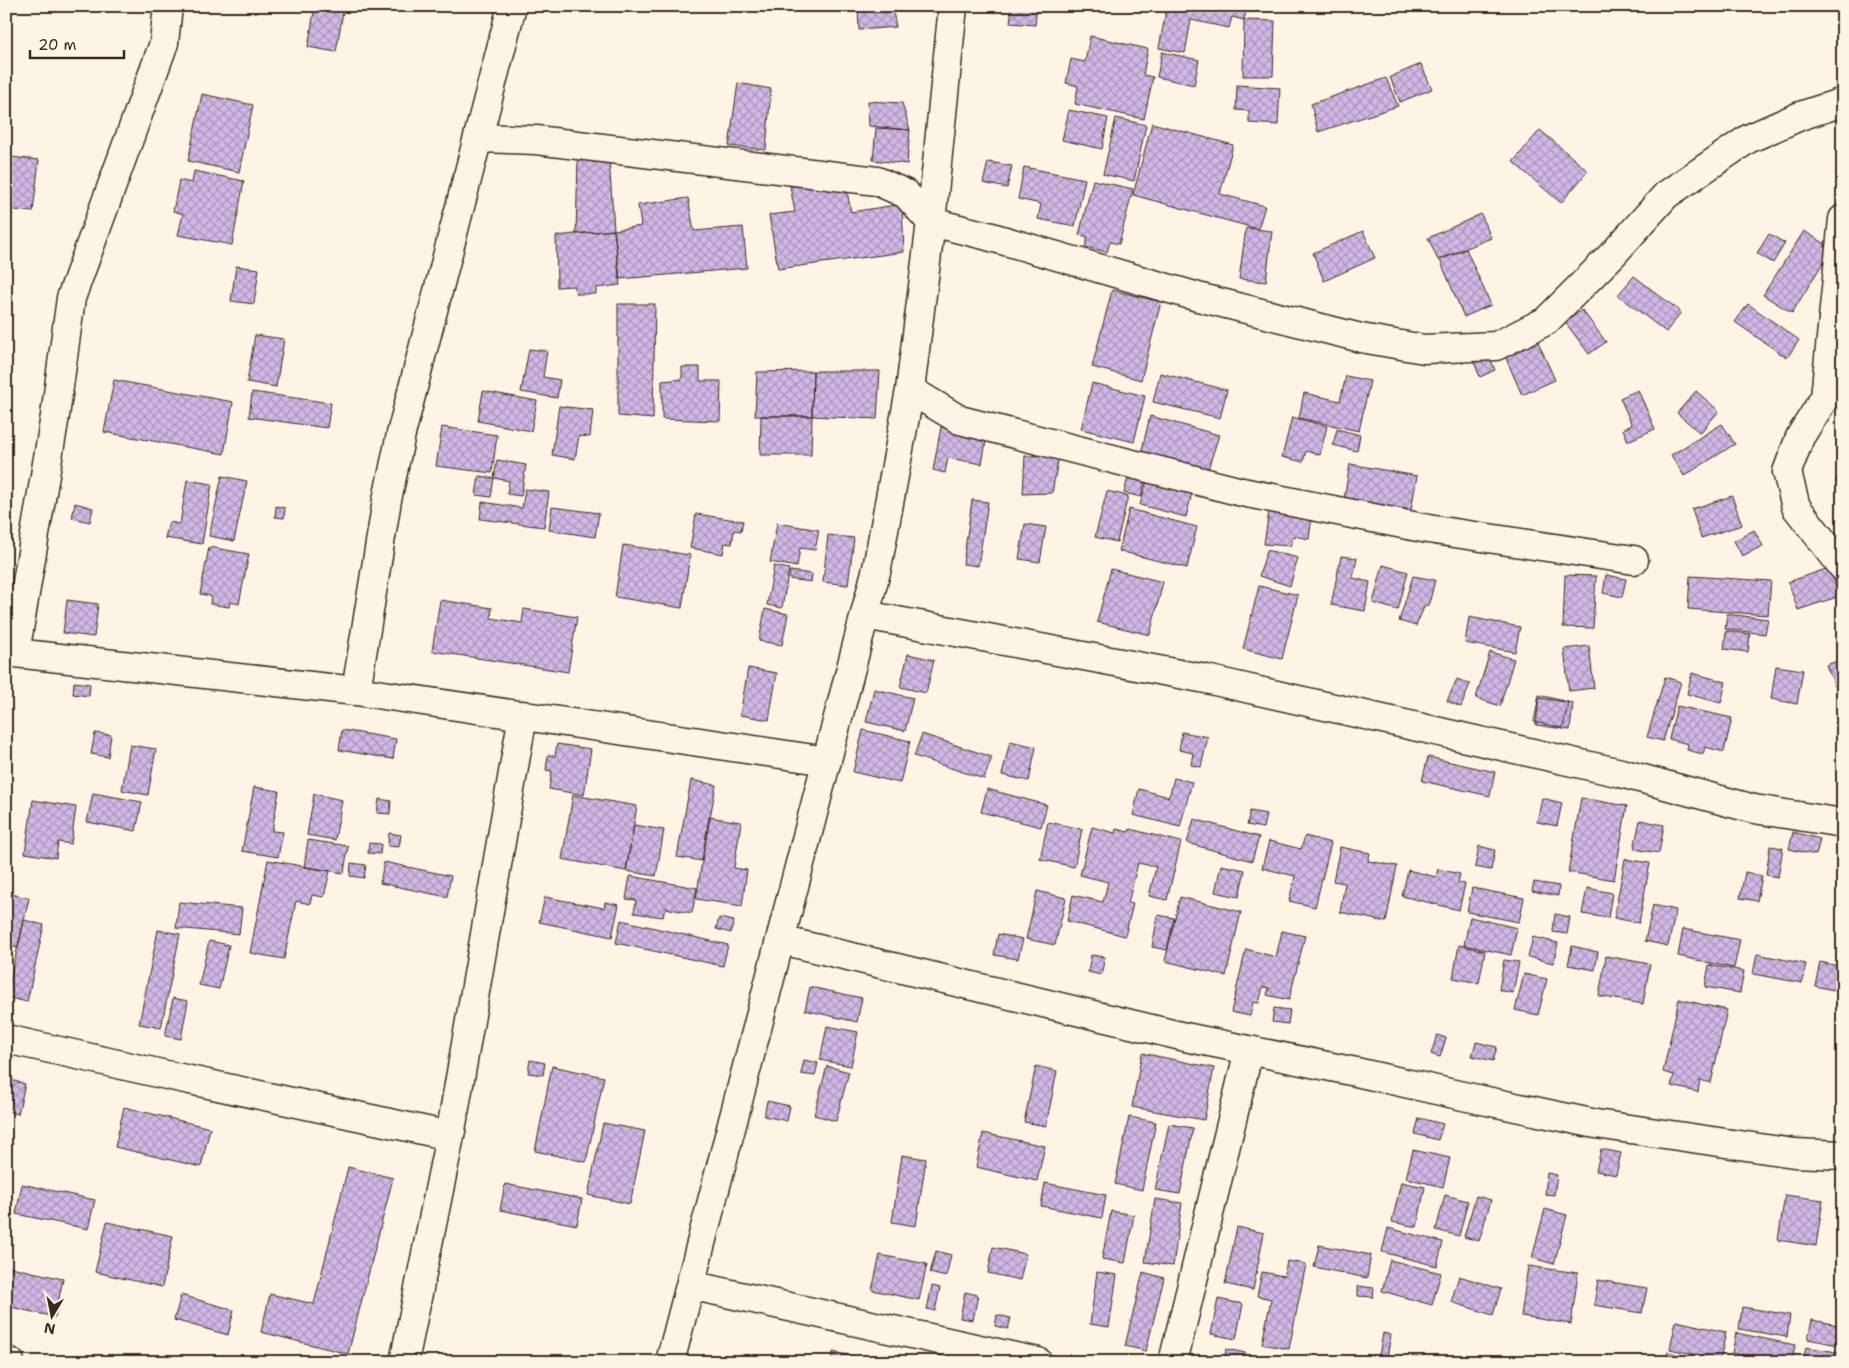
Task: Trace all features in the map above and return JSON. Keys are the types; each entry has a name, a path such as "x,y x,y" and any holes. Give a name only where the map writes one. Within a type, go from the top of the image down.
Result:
{"street":[{"path":"168,6 164,43 71,298 55,416 11,652 356,691 827,761"},
{"path":"356,691 387,500 401,434 512,6"},
{"path":"670,1362 877,568 910,390 931,222 953,6"},
{"path":"478,138 536,140 877,181 906,194 931,222 988,236 1198,297 1361,338 1424,349 1496,346 1546,321 1614,253 1666,195 1748,139 1800,116 1843,102"},
{"path":"1843,219 1834,404 1800,437 1787,472 1796,507 1843,567"},
{"path":"910,390 960,420 1242,492 1428,529 1634,560"},
{"path":"865,614 1206,679 1622,773 1754,809 1843,823"},
{"path":"404,1362 450,1136 523,715"},
{"path":"781,940 1185,1037 1596,1124 1794,1153 1843,1155"},
{"path":"6,1039 450,1136"},
{"path":"1173,1362 1249,1050"},
{"path":"690,1285 1038,1362"}],"building":[{"path":"315,6 344,6 336,52 308,47"},
{"path":"858,6 879,6 880,12 893,12 896,27 859,30"},
{"path":"1012,6 1037,6 1035,25 1010,23"},
{"path":"1167,6 1247,6 1244,20 1232,17 1229,28 1191,20 1185,53 1159,48"},
{"path":"1250,6 1271,6 1271,11 1250,9"},
{"path":"1332,6 1372,6 1372,9"},
{"path":"1244,20 1275,21 1273,76 1243,76"},
{"path":"1090,36 1148,49 1143,75 1153,77 1144,119 1075,104 1078,86 1066,83 1071,59 1085,62"},
{"path":"1162,52 1199,60 1194,85 1157,77"},
{"path":"1421,64 1432,89 1400,102 1390,77"},
{"path":"1386,78 1398,106 1318,132 1311,104"},
{"path":"738,83 771,89 766,150 729,146"},
{"path":"1237,85 1280,88 1278,125 1249,123 1249,111 1236,110"},
{"path":"202,94 253,105 239,172 188,161"},
{"path":"868,101 902,103 910,130 869,126"},
{"path":"1069,110 1108,118 1102,149 1062,140"},
{"path":"1116,118 1146,125 1134,181 1103,174"},
{"path":"1152,123 1233,145 1220,194 1265,206 1258,229 1133,195"},
{"path":"876,128 910,130 907,164 873,160"},
{"path":"1540,130 1588,171 1561,203 1513,162"},
{"path":"10,157 39,160 33,212 6,209"},
{"path":"578,158 609,159 614,230 576,234"},
{"path":"988,162 1012,166 1007,188 983,183"},
{"path":"1024,167 1085,179 1075,226 1038,219 1041,204 1018,199"},
{"path":"194,171 244,181 232,245 178,235 183,214 173,211 179,180 192,183"},
{"path":"1093,180 1133,189 1119,244 1110,242 1107,252 1085,247 1088,237 1079,235"},
{"path":"845,181 851,212 902,204 904,252 778,269 769,215 795,212 790,186"},
{"path":"688,198 694,231 743,227 747,268 620,279 614,230 641,226 638,205"},
{"path":"1481,214 1491,238 1438,260 1428,238"},
{"path":"1246,228 1272,231 1266,282 1239,279"},
{"path":"614,230 620,285 596,288 596,294 577,294 573,286 557,287 556,236"},
{"path":"1363,231 1375,258 1324,281 1313,253"},
{"path":"1804,231 1832,248 1792,313 1763,295"},
{"path":"1769,234 1785,243 1773,263 1757,253"},
{"path":"1466,249 1491,305 1464,317 1440,260"},
{"path":"236,266 259,269 254,304 231,301"},
{"path":"1634,276 1681,312 1666,332 1618,295"},
{"path":"1112,290 1161,302 1141,380 1092,367"},
{"path":"618,304 655,304 653,419 618,416"},
{"path":"1748,304 1799,340 1787,358 1735,322"},
{"path":"1582,310 1606,342 1589,354 1565,322"},
{"path":"255,335 284,339 276,387 247,382"},
{"path":"1538,342 1555,380 1522,395 1505,356"},
{"path":"529,349 547,351 543,377 560,380 557,398 521,392"},
{"path":"1489,356 1495,370 1480,377 1474,362"},
{"path":"682,367 700,367 700,381 721,381 720,421 662,419 662,381 682,379"},
{"path":"813,371 812,416 755,416 757,372"},
{"path":"813,371 880,371 877,419 812,416"},
{"path":"1160,373 1227,390 1220,418 1153,402"},
{"path":"1346,376 1370,381 1359,431 1299,418 1304,393 1340,401"},
{"path":"114,380 233,402 224,454 104,432"},
{"path":"1092,383 1145,396 1134,442 1081,429"},
{"path":"1638,390 1655,429 1628,441 1623,429 1632,425 1620,398"},
{"path":"483,391 537,401 531,431 478,421"},
{"path":"1696,391 1719,411 1700,433 1677,413"},
{"path":"252,392 331,403 327,428 249,417"},
{"path":"559,406 593,410 590,437 579,436 575,459 552,455"},
{"path":"761,416 812,416 811,455 760,455"},
{"path":"1150,416 1219,435 1207,472 1141,454"},
{"path":"1292,417 1327,426 1320,455 1306,451 1303,462 1282,457"},
{"path":"1722,424 1735,444 1684,476 1671,455"},
{"path":"442,427 497,435 492,473 436,466"},
{"path":"941,427 987,435 982,464 948,458 945,473 933,470"},
{"path":"1337,429 1360,435 1357,451 1333,445"},
{"path":"1059,455 1052,493 1023,494 1025,456"},
{"path":"497,460 526,465 521,496 507,494 509,481 494,478"},
{"path":"1350,464 1417,476 1411,510 1344,499"},
{"path":"1129,474 1146,478 1141,497 1124,493"},
{"path":"1149,474 1194,485 1186,517 1140,505"},
{"path":"1843,474 1843,489 1835,481"},
{"path":"222,476 247,481 234,541 209,536"},
{"path":"479,476 494,478 491,497 476,495"},
{"path":"187,480 212,484 202,544 165,538 169,522 180,524"},
{"path":"525,489 549,492 544,527 480,519 482,502 522,508"},
{"path":"1107,491 1128,496 1117,542 1095,537"},
{"path":"1732,496 1742,525 1701,538 1692,509"},
{"path":"972,500 988,502 978,566 963,564"},
{"path":"75,503 93,508 90,522 72,518"},
{"path":"276,506 285,508 284,518 275,517"},
{"path":"552,507 599,513 595,537 549,530"},
{"path":"1129,509 1197,527 1187,568 1119,551"},
{"path":"1269,511 1312,516 1309,539 1294,536 1290,546 1264,544"},
{"path":"696,514 743,521 741,531 734,530 732,544 725,543 723,554 690,548"},
{"path":"777,523 819,530 815,550 800,548 797,567 770,562"},
{"path":"1025,524 1046,527 1040,562 1019,559"},
{"path":"1754,530 1763,546 1742,556 1734,541"},
{"path":"6,533 10,533 6,559"},
{"path":"828,535 854,538 848,585 823,582"},
{"path":"623,545 690,555 682,608 615,597"},
{"path":"209,547 249,554 239,604 230,602 229,607 210,604 211,596 200,594"},
{"path":"1267,550 1298,558 1290,586 1259,576"},
{"path":"1341,556 1357,558 1353,578 1370,582 1365,611 1331,605"},
{"path":"1383,565 1408,572 1398,610 1373,603"},
{"path":"774,566 789,569 782,608 767,605"},
{"path":"1829,568 1840,596 1798,610 1788,582"},
{"path":"1111,569 1163,582 1150,635 1097,622"},
{"path":"790,571 812,574 811,582 789,579"},
{"path":"1565,575 1596,576 1593,628 1563,627"},
{"path":"1606,575 1626,579 1622,597 1603,593"},
{"path":"1413,576 1435,580 1429,604 1424,607 1416,626 1399,621"},
{"path":"1690,576 1771,581 1768,615 1688,609"},
{"path":"1259,586 1298,595 1282,659 1243,649"},
{"path":"67,600 98,604 94,637 63,633"},
{"path":"440,600 492,608 491,618 522,623 524,609 577,617 568,672 432,651"},
{"path":"765,609 788,614 782,645 759,641"},
{"path":"1727,614 1768,619 1765,634 1725,629"},
{"path":"1469,617 1520,627 1515,652 1465,643"},
{"path":"1726,631 1750,634 1748,652 1724,649"},
{"path":"1589,646 1594,688 1569,691 1564,649"},
{"path":"1490,652 1514,659 1500,706 1476,698"},
{"path":"908,654 934,660 926,693 900,687"},
{"path":"1843,659 1843,686 1836,689 1826,665"},
{"path":"1776,666 1803,670 1797,704 1771,699"},
{"path":"748,668 777,673 769,720 740,715"},
{"path":"1692,673 1726,682 1721,703 1687,694"},
{"path":"1665,677 1681,682 1663,741 1647,737"},
{"path":"1457,679 1470,684 1461,707 1447,701"},
{"path":"74,682 90,684 89,696 73,694"},
{"path":"874,689 913,698 905,731 866,722"},
{"path":"1539,695 1568,702 1563,728 1534,722"},
{"path":"1539,698 1573,703 1570,730 1536,725"},
{"path":"1677,706 1732,718 1724,752 1705,747 1703,754 1687,750 1688,744 1669,739"},
{"path":"342,730 396,739 393,759 339,750"},
{"path":"863,730 910,741 900,783 853,772"},
{"path":"1182,732 1208,737 1201,767 1191,765 1193,753 1179,750"},
{"path":"95,733 111,735 108,757 91,754"},
{"path":"922,734 992,757 984,779 914,756"},
{"path":"1010,741 1036,747 1029,781 1002,775"},
{"path":"557,744 591,749 584,795 549,789 552,771 546,770 548,755 555,756"},
{"path":"130,745 156,749 148,795 122,790"},
{"path":"1428,757 1495,772 1490,796 1422,781"},
{"path":"1174,778 1192,782 1180,827 1133,815 1139,789 1169,797"},
{"path":"691,780 716,785 702,861 677,857"},
{"path":"254,787 279,791 272,831 283,832 278,857 242,851"},
{"path":"987,789 1047,805 1041,827 981,812"},
{"path":"93,793 142,802 136,831 87,822"},
{"path":"314,794 342,800 335,840 307,835"},
{"path":"573,795 637,806 626,871 562,859"},
{"path":"1542,798 1562,803 1557,826 1537,822"},
{"path":"1581,798 1627,806 1614,880 1568,872"},
{"path":"379,799 391,801 390,814 377,813"},
{"path":"33,800 76,807 71,844 58,842 56,858 25,853"},
{"path":"1250,811 1266,814 1263,828 1247,825"},
{"path":"709,817 741,822 734,868 747,870 742,906 696,899"},
{"path":"1194,819 1259,837 1252,861 1187,843"},
{"path":"1640,820 1664,825 1659,853 1634,849"},
{"path":"1048,822 1082,829 1074,867 1040,859"},
{"path":"634,825 664,830 656,876 626,871"},
{"path":"1092,827 1115,833 1116,829 1129,832 1130,829 1181,842 1167,900 1149,896 1156,867 1138,863 1128,903 1133,904 1125,936 1067,921 1073,895 1103,902 1108,882 1080,875"},
{"path":"1793,832 1820,839 1816,855 1789,849"},
{"path":"389,833 401,835 399,847 388,846"},
{"path":"1305,836 1331,843 1315,907 1289,901 1295,876 1262,868 1269,841 1301,849"},
{"path":"308,840 348,846 344,873 304,867"},
{"path":"369,843 381,844 380,854 368,853"},
{"path":"1479,846 1495,850 1491,870 1475,867"},
{"path":"1770,846 1783,848 1778,877 1766,875"},
{"path":"1340,847 1370,853 1368,861 1397,866 1386,922 1340,912 1345,883 1333,881"},
{"path":"1625,859 1650,863 1639,923 1614,918"},
{"path":"268,860 330,871 324,897 312,895 310,904 296,901 284,959 250,953"},
{"path":"384,862 451,876 447,897 380,883"},
{"path":"351,863 366,865 364,878 350,876"},
{"path":"1221,865 1245,870 1239,897 1215,892"},
{"path":"1438,869 1460,874 1458,883 1465,884 1459,910 1402,896 1408,870 1436,877"},
{"path":"1745,872 1762,876 1757,901 1740,898"},
{"path":"630,876 697,888 692,913 665,908 663,917 634,913 636,900 626,899"},
{"path":"1534,882 1559,886 1558,896 1532,891"},
{"path":"1472,888 1524,898 1519,922 1467,912"},
{"path":"1587,888 1612,893 1608,918 1582,914"},
{"path":"1037,891 1066,898 1055,945 1026,939"},
{"path":"6,893 29,898 18,948 6,945"},
{"path":"545,897 604,908 605,902 619,905 612,937 539,922"},
{"path":"1180,897 1241,912 1226,976 1165,961"},
{"path":"179,902 242,908 239,934 176,928"},
{"path":"1653,905 1676,910 1668,946 1645,941"},
{"path":"1555,914 1570,917 1567,934 1553,932"},
{"path":"1158,915 1174,918 1167,950 1152,947"},
{"path":"1470,917 1517,928 1511,955 1464,945"},
{"path":"719,918 734,921 731,933 716,929"},
{"path":"24,920 44,925 27,1002 6,997"},
{"path":"621,920 728,945 723,966 616,943"},
{"path":"1683,929 1740,940 1734,968 1678,956"},
{"path":"158,930 180,934 161,1028 139,1024"},
{"path":"1282,931 1305,936 1289,1000 1267,995 1269,988 1263,987 1259,1003 1253,1002 1250,1016 1231,1012 1246,949 1276,957"},
{"path":"998,934 1023,939 1018,959 994,955"},
{"path":"1533,937 1558,943 1553,963 1528,957"},
{"path":"209,941 229,945 219,989 199,985"},
{"path":"1459,945 1485,951 1479,983 1453,978"},
{"path":"1572,946 1598,952 1595,970 1568,965"},
{"path":"1757,954 1806,964 1802,983 1753,974"},
{"path":"1091,955 1105,957 1101,975 1088,972"},
{"path":"1606,956 1650,964 1643,1004 1599,996"},
{"path":"1504,960 1519,962 1513,993 1499,990"},
{"path":"1820,962 1843,967 1843,992 1815,986"},
{"path":"1709,965 1744,971 1740,993 1705,987"},
{"path":"1524,974 1547,979 1538,1015 1515,1010"},
{"path":"810,987 862,998 857,1022 805,1010"},
{"path":"173,998 188,1001 181,1039 165,1036"},
{"path":"1679,999 1727,1010 1711,1083 1700,1080 1698,1092 1671,1086 1674,1075 1663,1072"},
{"path":"1274,1008 1290,1010 1288,1024 1272,1022"},
{"path":"827,1026 858,1032 851,1066 820,1060"},
{"path":"1437,1035 1446,1038 1440,1057 1431,1054"},
{"path":"1476,1042 1497,1047 1493,1061 1472,1056"},
{"path":"1142,1053 1214,1068 1204,1120 1132,1107"},
{"path":"530,1060 545,1063 543,1075 528,1073"},
{"path":"804,1060 818,1063 815,1076 801,1074"},
{"path":"552,1066 604,1077 586,1162 535,1151"},
{"path":"827,1066 849,1072 836,1121 814,1115"},
{"path":"1036,1066 1057,1071 1046,1126 1024,1122"},
{"path":"11,1080 25,1084 18,1114 6,1111 6,1096"},
{"path":"767,1101 790,1106 787,1121 764,1116"},
{"path":"124,1107 210,1128 201,1167 115,1147"},
{"path":"1129,1117 1156,1122 1142,1190 1115,1184"},
{"path":"1419,1118 1443,1124 1438,1140 1415,1134"},
{"path":"603,1123 645,1131 630,1204 588,1195"},
{"path":"1169,1124 1193,1128 1180,1194 1155,1190"},
{"path":"983,1133 1045,1146 1037,1181 976,1167"},
{"path":"1601,1149 1621,1153 1616,1175 1596,1171"},
{"path":"1413,1150 1450,1158 1443,1187 1406,1178"},
{"path":"902,1155 926,1159 916,1226 892,1222"},
{"path":"348,1167 393,1178 348,1354 261,1332 270,1294 314,1304"},
{"path":"1547,1173 1557,1175 1554,1195 1545,1194"},
{"path":"1401,1182 1425,1187 1417,1227 1392,1222"},
{"path":"1045,1183 1106,1195 1102,1218 1041,1206"},
{"path":"22,1184 95,1200 88,1229 16,1214"},
{"path":"505,1184 582,1199 577,1225 500,1210"},
{"path":"1445,1195 1468,1201 1459,1236 1436,1230"},
{"path":"1785,1195 1823,1200 1816,1246 1778,1240"},
{"path":"1476,1196 1491,1200 1479,1241 1464,1237"},
{"path":"1155,1199 1182,1203 1173,1266 1145,1262"},
{"path":"1545,1209 1567,1215 1554,1264 1532,1258"},
{"path":"1111,1211 1134,1215 1125,1263 1102,1259"},
{"path":"107,1222 173,1236 162,1287 95,1272"},
{"path":"1237,1227 1264,1233 1253,1290 1225,1284"},
{"path":"1388,1228 1443,1242 1437,1266 1382,1252"},
{"path":"1319,1245 1371,1255 1367,1278 1314,1267"},
{"path":"993,1247 1026,1254 1020,1280 988,1273"},
{"path":"936,1251 951,1255 946,1277 930,1273"},
{"path":"880,1255 927,1264 919,1300 872,1290"},
{"path":"1390,1260 1441,1273 1432,1305 1382,1291"},
{"path":"1287,1261 1306,1264 1289,1349 1262,1344 1271,1299 1257,1296 1262,1272 1284,1276"},
{"path":"6,1266 63,1279 55,1317 6,1306"},
{"path":"1528,1266 1578,1273 1571,1324 1521,1316"},
{"path":"1097,1272 1117,1275 1109,1327 1090,1324"},
{"path":"1143,1272 1164,1278 1146,1351 1125,1346"},
{"path":"1459,1276 1501,1289 1493,1315 1451,1302"},
{"path":"1598,1280 1647,1288 1642,1313 1594,1305"},
{"path":"932,1286 940,1288 935,1311 927,1309"},
{"path":"1358,1286 1374,1288 1373,1297 1358,1296"},
{"path":"965,1292 978,1295 973,1320 960,1318"},
{"path":"181,1295 234,1310 228,1335 174,1320"},
{"path":"1218,1299 1243,1304 1236,1339 1211,1334"},
{"path":"1742,1307 1790,1315 1787,1337 1739,1329"},
{"path":"997,1315 1011,1318 1008,1329 995,1326"},
{"path":"1812,1320 1843,1326 1843,1346 1808,1339"},
{"path":"1676,1321 1726,1332 1720,1360 1670,1349"},
{"path":"1383,1333 1391,1335 1387,1357 1379,1356"},
{"path":"1736,1333 1795,1345 1792,1362 1773,1362 1732,1353"},
{"path":"1806,1347 1843,1353 1843,1362 1803,1362"},
{"path":"1226,1349 1246,1353 1244,1362 1224,1362"},
{"path":"833,1352 853,1356 851,1362 831,1362"},
{"path":"1668,1352 1709,1362 1665,1362"},
{"path":"1412,1356 1429,1359 1428,1362 1411,1362"}]}
